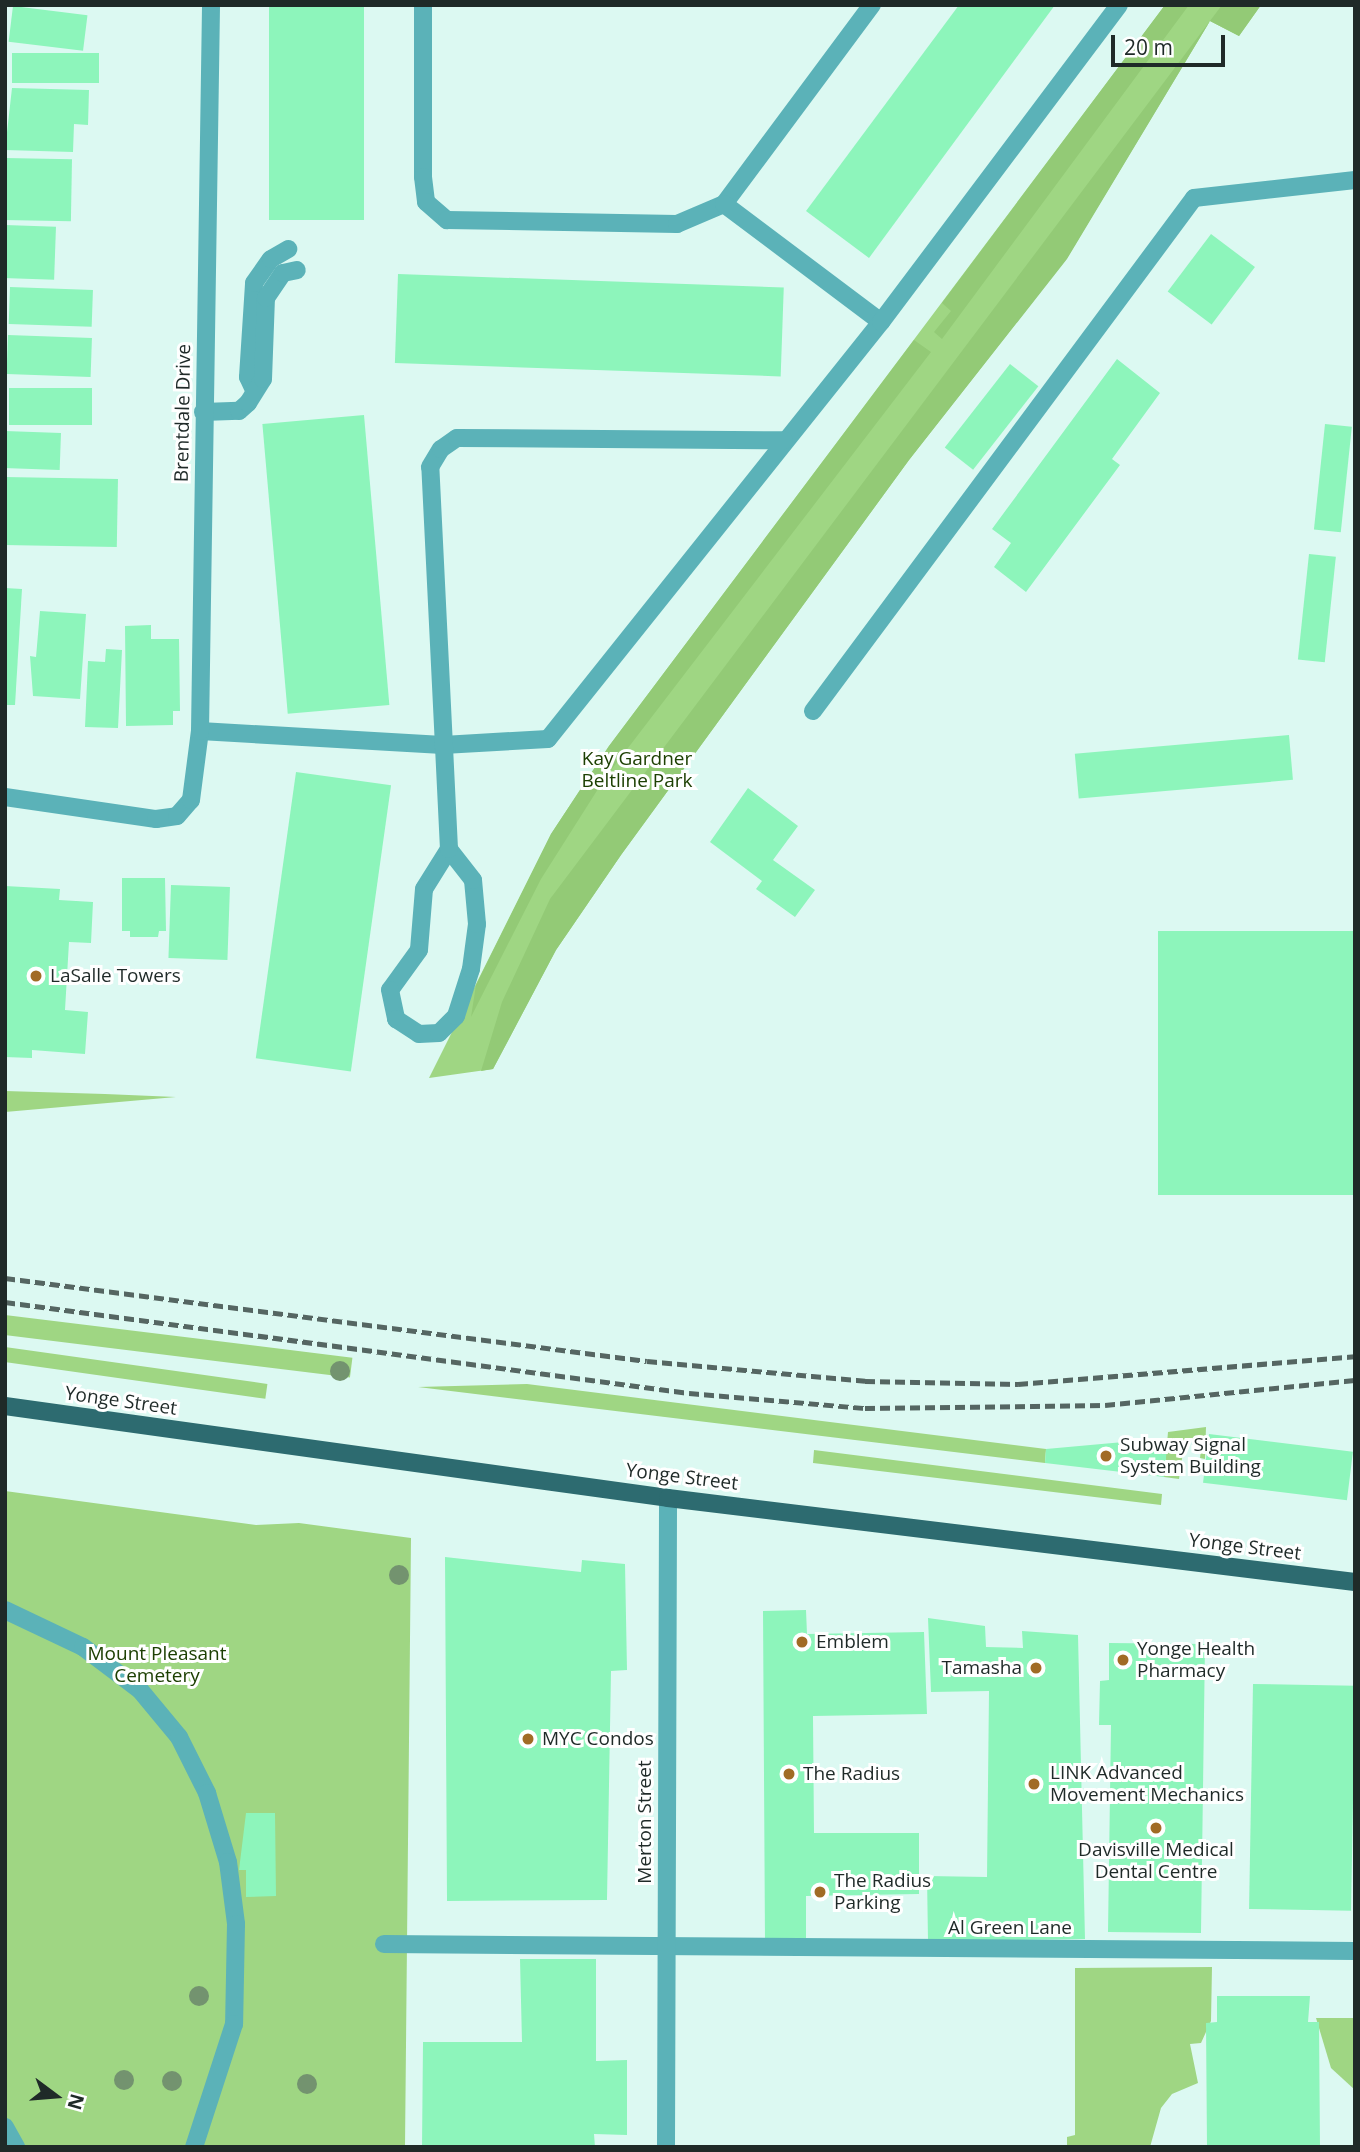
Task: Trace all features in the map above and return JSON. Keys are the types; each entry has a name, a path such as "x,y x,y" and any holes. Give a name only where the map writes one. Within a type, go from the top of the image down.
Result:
{"main road":[{"name":"Yonge Street","path":"5,1406 668,1498 1355,1583"}],"street":[{"name":"Brentdale Drive","path":"5,797 156,819 177,816 191,800 200,731 211,5"},
{"path":"423,5 423,177 426,202 447,220 677,224 723,204 872,5"},
{"path":"200,731 443,745 548,739 784,440 881,322 1119,5"},
{"path":"813,711 1194,198 1355,180"},
{"path":"723,204 881,322"},
{"path":"254,390 248,377 254,283 271,259 288,249"},
{"path":"204,412 239,411 263,379 266,298 284,273 297,270"},
{"path":"450,849 424,889 419,950 390,990 396,1019 419,1034 439,1033 451,1024 471,969 477,891 450,849 429,467 441,449 457,438 784,440"},
{"name":"Merton Street","path":"666,2147 668,1498"},
{"path":"5,1610 83,1647 140,1690 179,1737 207,1793 228,1862 234,1912 234,2024 194,2147"},
{"name":"Al Green Lane","path":"384,1944 1355,1951"},
{"path":"5,2127 16,2147"}],"green space":[{"name":"Kay Gardner Beltline Park","path":"1165,5 1261,5 1239,36 1210,21 1067,258 909,460 621,855 556,950 493,1069 429,1078 551,834 609,746"},
{"path":"1165,5 1189,5 942,339 934,332 951,311 942,303"},
{"path":"1222,5 1261,5 1239,36 1210,21 1067,259 909,460 621,855 556,950 493,1069 481,1071 502,1002 550,899"},
{"path":"914,340 931,352 605,778 541,879 471,1017 476,985 551,834 609,746"},
{"path":"5,1091 105,1094 176,1097 5,1112"},
{"path":"5,1315 352,1358 350,1378 5,1335"},
{"path":"5,1347 267,1384 265,1399 5,1362"},
{"path":"527,1384 1046,1449 1045,1463 418,1387"},
{"path":"1206,1427 1205,1459 1200,1458 1202,1441 1185,1439 1179,1479 1164,1477 1168,1432"},
{"path":"814,1450 1162,1494 1161,1505 813,1463"},
{"name":"Mount Pleasant Cemetery","path":"5,1491 256,1525 299,1523 411,1538 405,2147 5,2147"},
{"path":"1212,1967 1211,2021 1201,2043 1190,2044 1198,2083 1172,2094 1161,2108 1150,2147 1067,2147 1067,2137 1075,2135 1075,1968"},
{"path":"1316,2018 1355,2018 1355,2090 1331,2068"}],"building":[{"path":"269,5 364,5 364,220 269,220"},
{"path":"959,5 1055,5 869,258 806,211"},
{"path":"13,6 87,15 83,51 9,42"},
{"path":"12,53 99,53 99,83 12,83"},
{"path":"12,88 89,90 88,125 74,124 73,152 5,150"},
{"path":"5,158 72,159 71,221 5,220"},
{"path":"5,225 56,227 54,280 5,278"},
{"path":"1211,234 1255,267 1212,325 1168,292"},
{"path":"398,274 784,287 781,376 395,363"},
{"path":"10,287 93,290 92,327 9,324"},
{"path":"8,335 92,338 91,377 7,374"},
{"path":"1117,359 1160,393 1112,459 1120,465 1026,592 994,567 1011,543 992,529"},
{"path":"1010,364 1038,386 973,470 945,448"},
{"path":"9,388 92,388 92,425 9,425"},
{"path":"364,415 389,705 288,714 262,424"},
{"path":"1325,424 1352,427 1341,532 1314,529"},
{"path":"5,431 61,433 60,470 5,468"},
{"path":"5,477 118,479 117,547 5,545"},
{"path":"1309,554 1336,557 1325,662 1298,659"},
{"path":"5,588 22,589 15,705 5,705"},
{"path":"40,611 86,614 80,699 33,696 30,656 36,657"},
{"path":"151,625 151,639 179,639 180,711 173,711 173,725 126,726 125,626"},
{"path":"106,649 122,650 118,728 85,727 88,661 105,662"},
{"path":"1289,735 1293,780 1079,799 1075,754"},
{"path":"296,772 391,785 351,1072 256,1058"},
{"path":"748,788 798,826 773,860 815,890 795,917 756,889 762,881 710,842"},
{"path":"122,878 165,878 166,931 159,931 158,937 130,937 130,931 122,931"},
{"path":"171,885 230,887 227,960 168,958"},
{"name":"LaSalle Towers","path":"5,886 60,889 59,900 93,902 91,943 69,942 65,1010 88,1012 85,1054 32,1050 32,1058 5,1057"},
{"path":"1158,931 1355,931 1355,1195 1158,1195"},
{"path":"1209,1434 1353,1452 1347,1500 1203,1483"},
{"name":"Subway Signal System Building","path":"1168,1438 1164,1477 1045,1463 1046,1449"},
{"name":"MYC Condos","path":"445,1557 581,1572 582,1560 625,1564 627,1670 611,1671 607,1900 447,1901"},
{"name":"The Radius","path":"806,1610 807,1634 924,1632 927,1714 813,1716 814,1833 919,1833 919,1894 806,1896 806,1943 765,1942 763,1611"},
{"name":"LINK Advanced Movement Mechanics","path":"928,1618 985,1626 986,1647 1023,1648 1022,1631 1078,1635 1085,1939 928,1941 927,1876 987,1877 989,1691 931,1692"},
{"name":"Davisville Medical Dental Centre","path":"1109,1643 1205,1644 1201,1933 1108,1932 1111,1725 1099,1725 1100,1681 1109,1680"},
{"path":"1253,1684 1355,1686 1351,1911 1249,1909"},
{"path":"246,1813 275,1813 276,1896 246,1897 246,1870 239,1870"},
{"path":"520,1959 596,1959 596,2061 627,2060 627,2135 594,2134 595,2147 422,2147 423,2042 522,2042"},
{"path":"1217,1996 1310,1996 1308,2022 1319,2022 1320,2147 1207,2147 1206,2023 1217,2022"}],"railway":[{"path":"5,1278 647,1361 865,1381 1018,1384 1355,1356"},
{"path":"5,1302 689,1393 865,1408 1105,1405 1355,1380"}],"place":[{"name":"LaSalle Towers","path":"36,976"},
{"name":"Subway Signal System Building","path":"1106,1456"},
{"name":"Emblem","path":"802,1642"},
{"name":"Yonge Health Pharmacy","path":"1123,1660"},
{"name":"Tamasha","path":"1036,1668"},
{"name":"MYC Condos","path":"528,1739"},
{"name":"The Radius","path":"789,1774"},
{"name":"LINK Advanced Movement Mechanics","path":"1034,1784"},
{"name":"Davisville Medical Dental Centre","path":"1156,1828"},
{"name":"The Radius Parking","path":"820,1892"}]}
